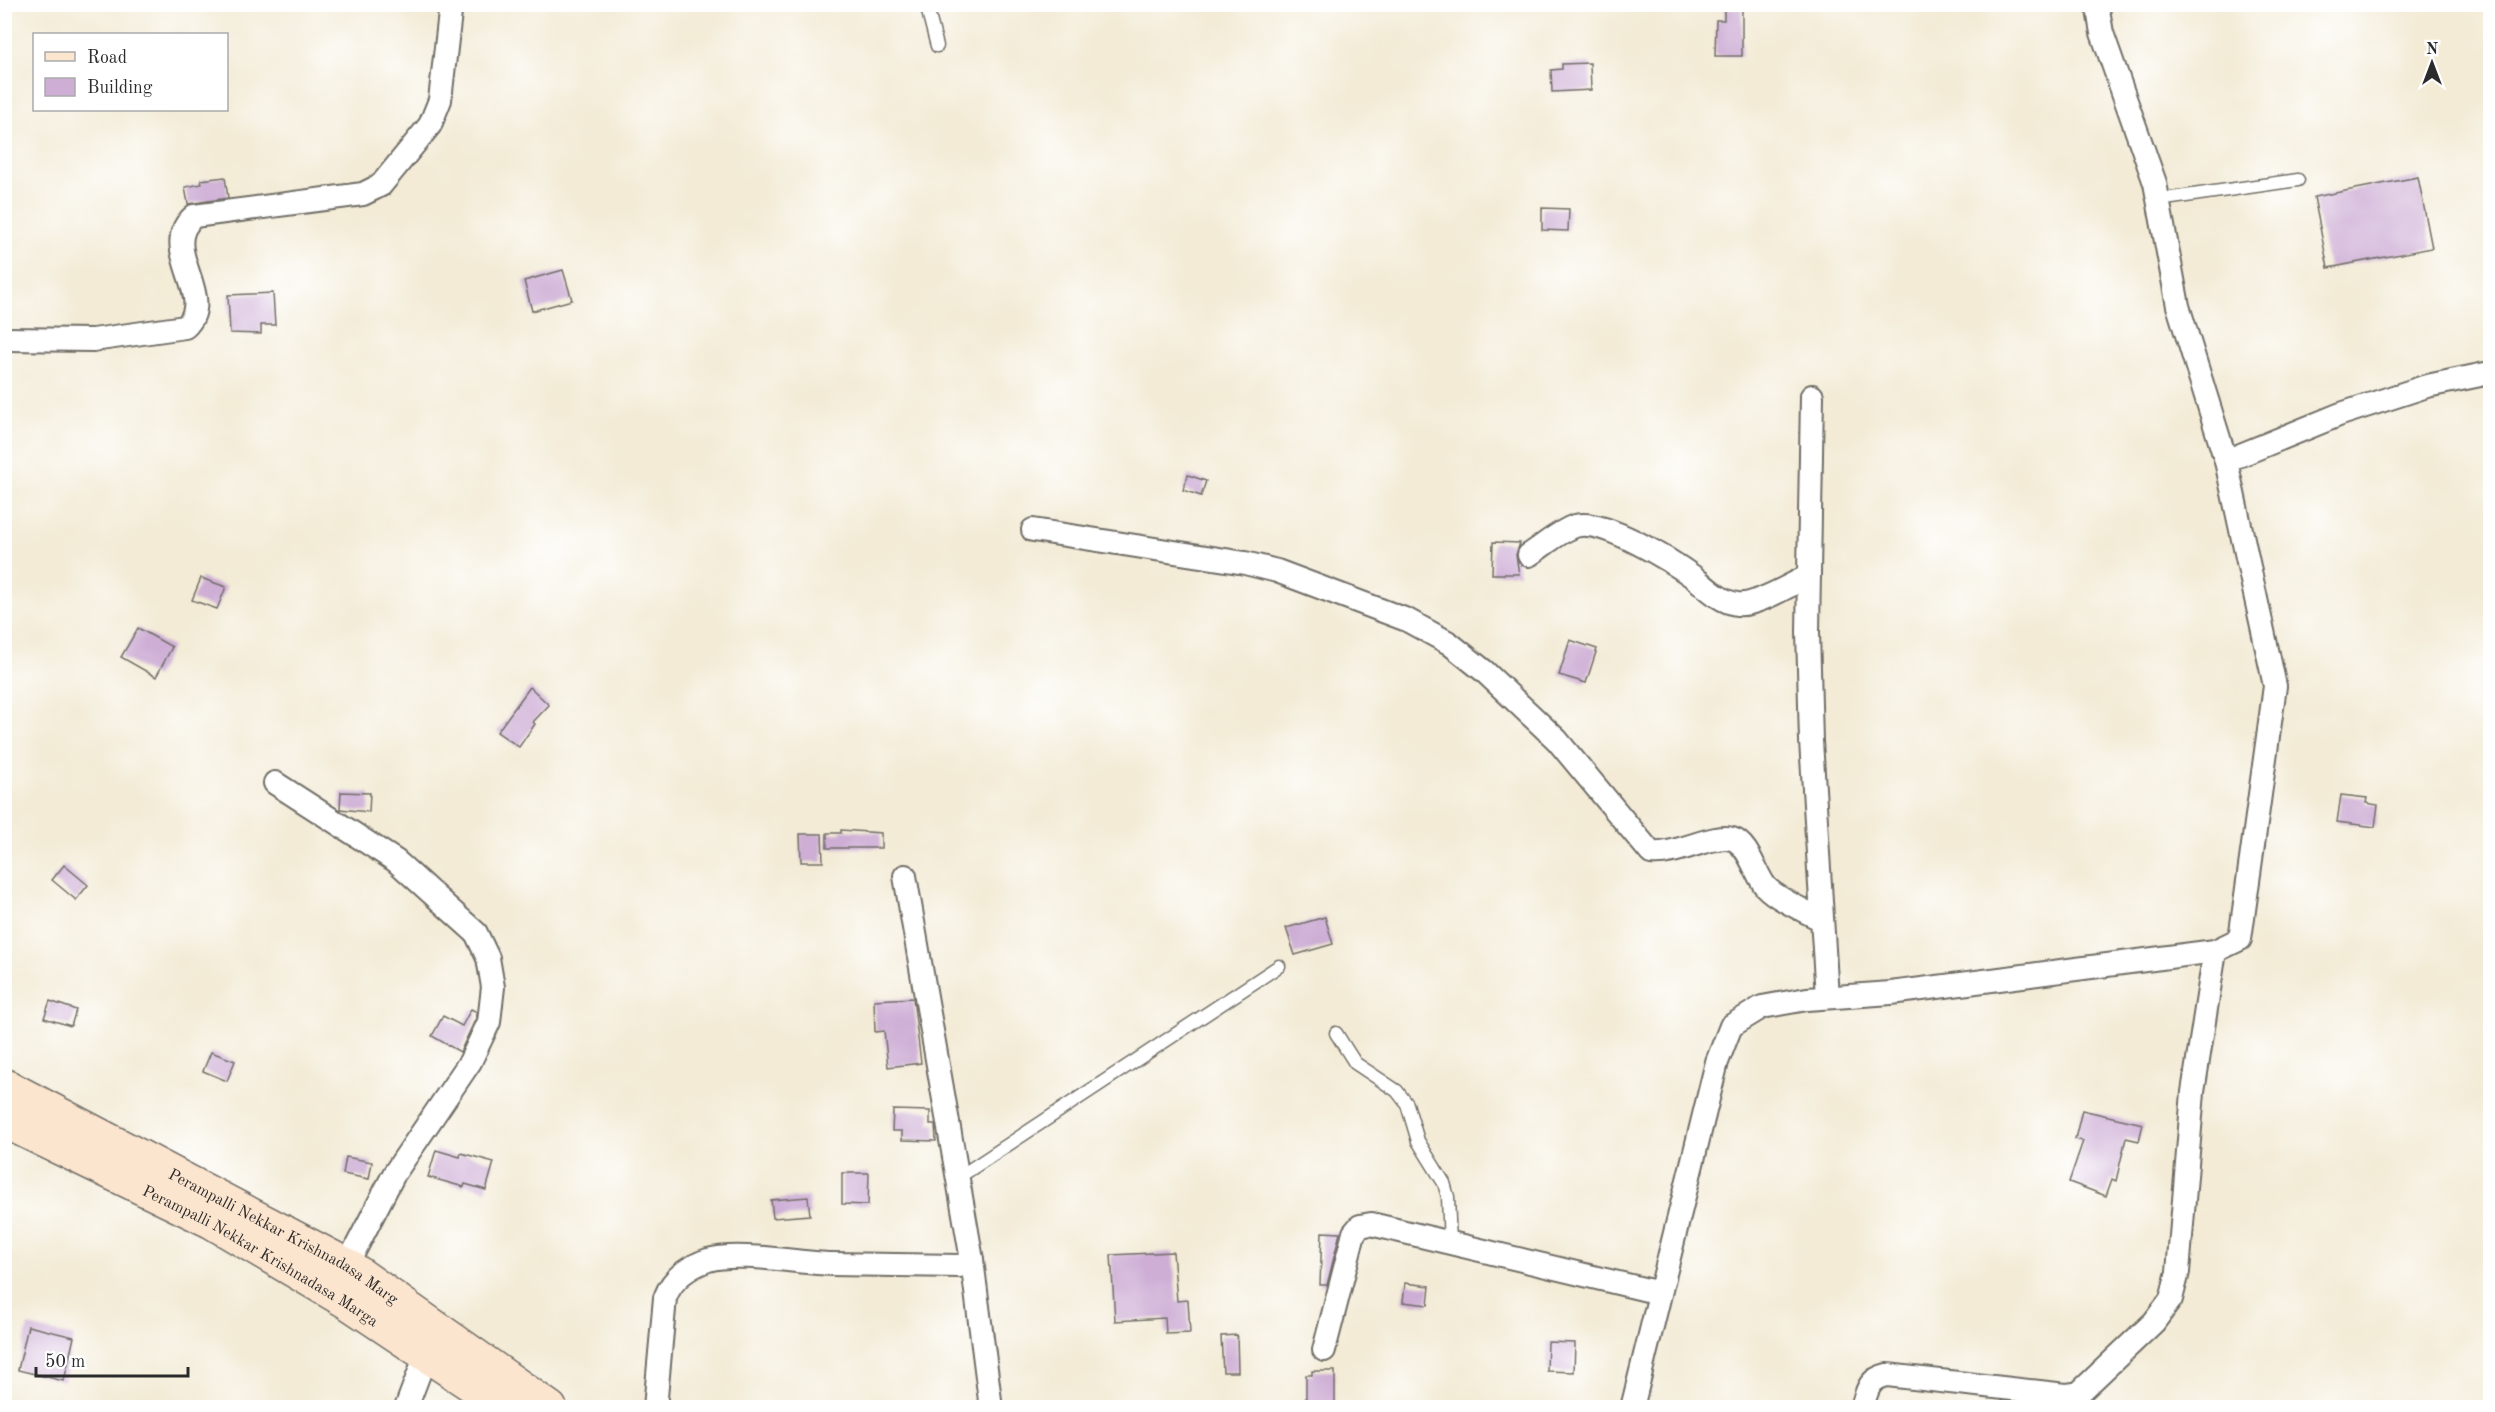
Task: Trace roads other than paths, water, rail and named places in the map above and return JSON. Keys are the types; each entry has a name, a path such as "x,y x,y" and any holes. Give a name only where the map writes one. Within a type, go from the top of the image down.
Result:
{"main road":[{"name":"Perampalli Nekkar Krishnadasa Marg","path":"4,1085 347,1265 550,1407"},
{"name":"Perampalli Nekkar Krishnadasa Marga","path":"4,1121 212,1222 338,1297 506,1407"}],"street":[{"path":"4,339 83,340 184,327 194,319 196,306 180,240 183,225 194,216 363,194 381,185 430,125 440,100 451,4"},
{"path":"1632,1407 1717,1062 1731,1026 1762,1007 1827,997 1891,993 2215,951 2240,939 2275,686 2226,460 2178,306 2155,183 2102,33 2097,4"},
{"path":"2226,460 2341,414 2427,386 2490,373"},
{"path":"1812,396 1809,576 1811,741 1827,997"},
{"path":"1529,555 1576,526 1587,525 1603,528 1662,557 1722,599 1737,604 1750,604 1809,576"},
{"path":"1033,530 1245,563 1277,571 1407,620 1449,643 1484,671 1557,740 1651,853 1665,855 1722,838 1734,839 1744,848 1768,890 1822,920"},
{"path":"275,783 396,861 476,933 488,958 493,987 489,1022 470,1062 394,1174 347,1265"},
{"path":"905,876 972,1260 991,1407"},
{"path":"1862,1407 1868,1386 1876,1377 1887,1375 2066,1395 2079,1393 2154,1322 2171,1299 2178,1272 2193,1092 2215,951"},
{"path":"1324,1350 1354,1233 1360,1226 1371,1224 1660,1293"},
{"path":"655,1407 665,1298 669,1285 681,1274 708,1260 728,1257 831,1264 960,1266 972,1260"},
{"path":"406,1407 426,1355"}],"lane":[{"path":"926,4 937,46"},
{"path":"2158,200 2298,180"},
{"path":"958,1177 1279,966"},
{"path":"1336,1032 1355,1063 1397,1091 1407,1104 1418,1142 1444,1183 1448,1197 1450,1243"}]}
